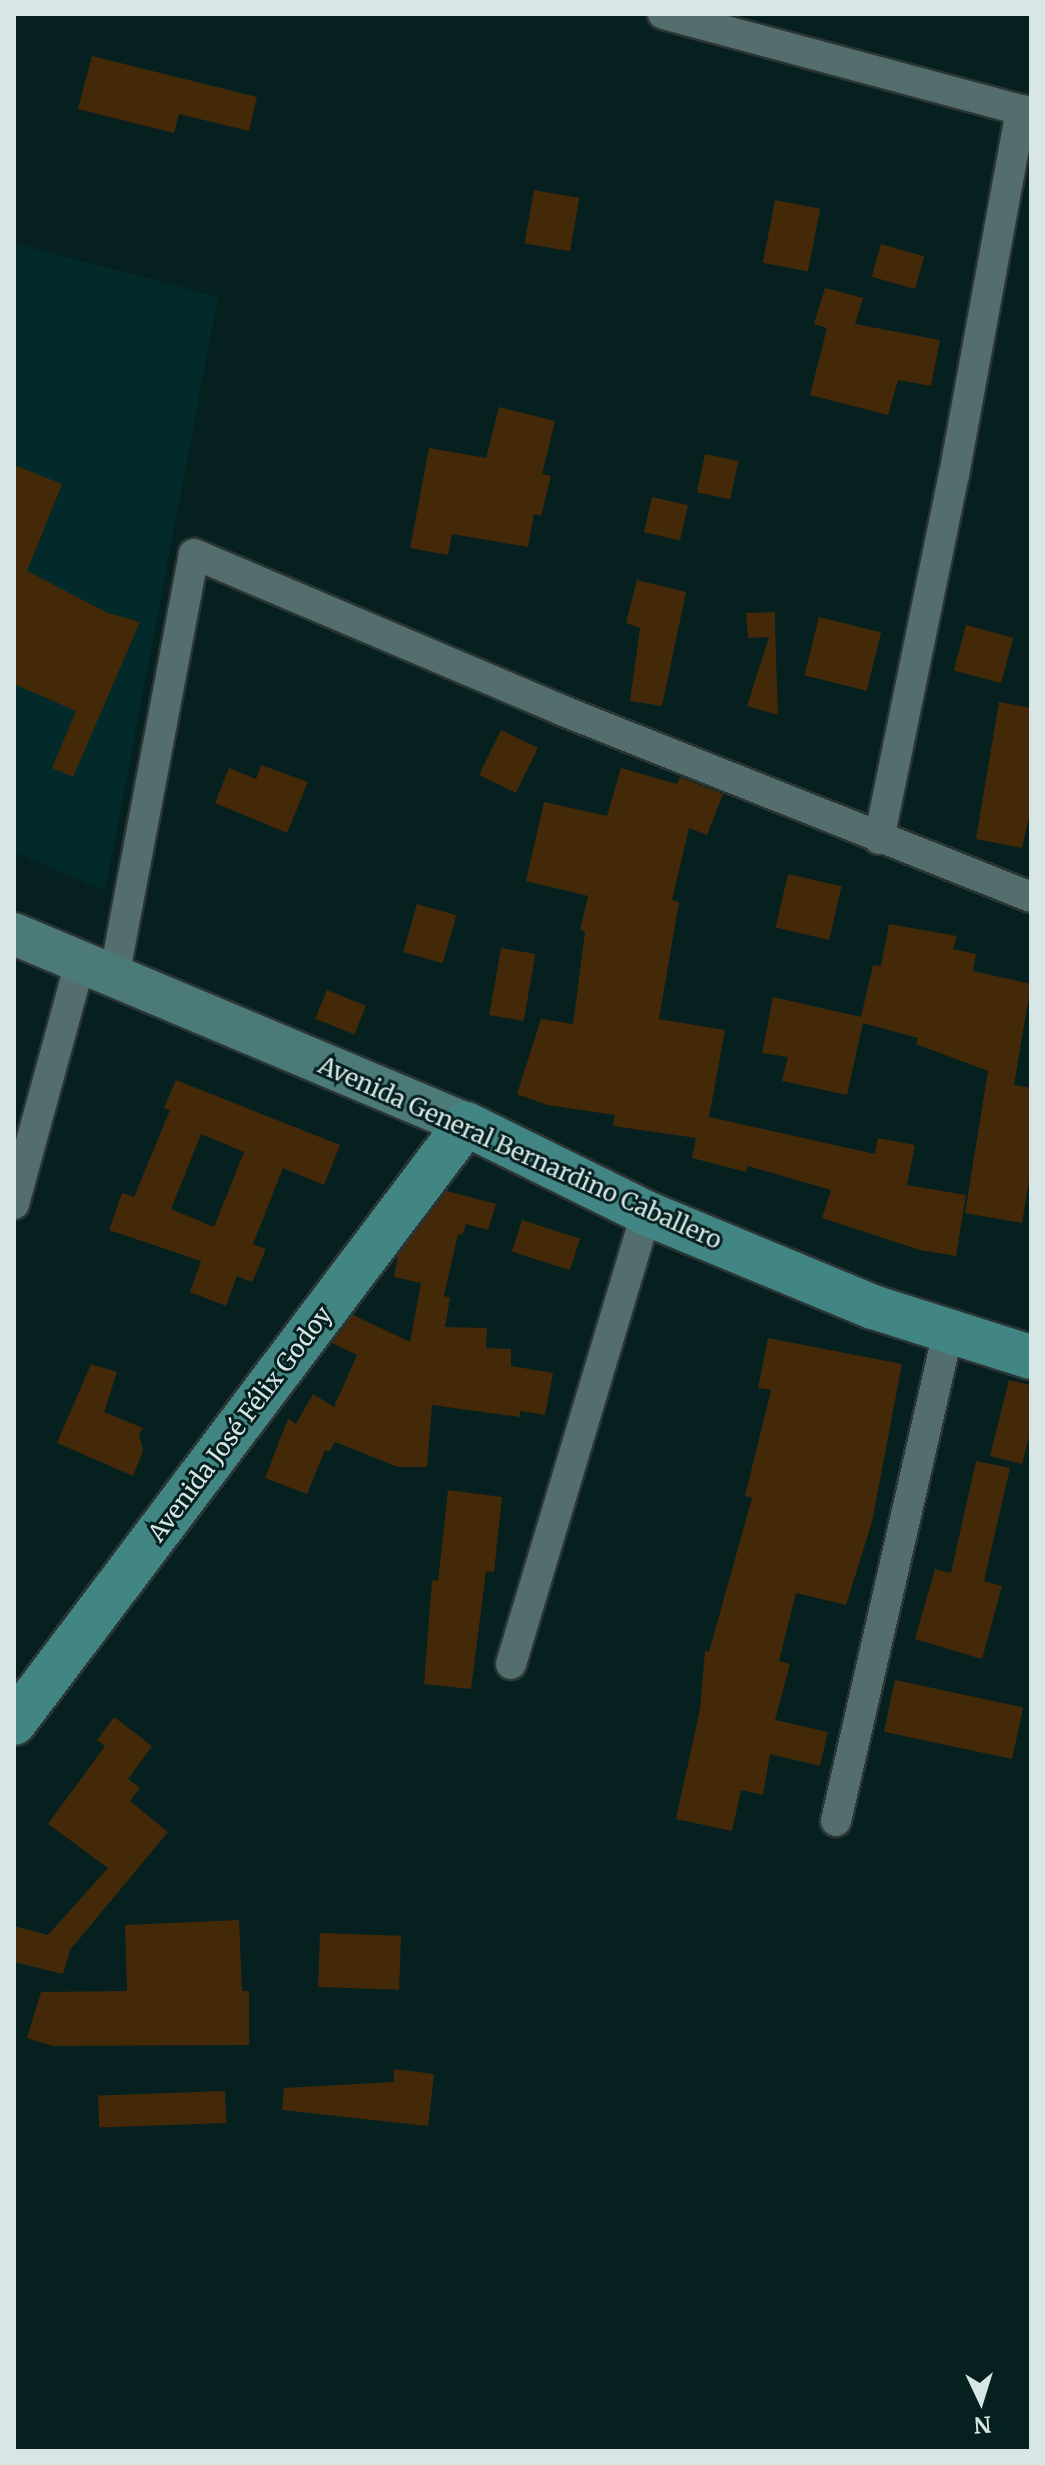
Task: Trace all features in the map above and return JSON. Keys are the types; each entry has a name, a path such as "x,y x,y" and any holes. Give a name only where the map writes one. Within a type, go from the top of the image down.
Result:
{"main road":[{"name":"Avenida General Bernardino Caballero","path":"14,934 466,1124 646,1213 873,1307 1031,1357"},
{"name":"Avenida José Félix Godoy","path":"14,1723 466,1124"}],"street":[{"path":"663,14 1026,111 879,839"},
{"path":"14,1204 97,970 194,554 879,839 1031,897"},
{"path":"511,1664 646,1213"},
{"path":"836,1821 948,1332"}],"shaded area":[{"path":"14,243 218,297 105,891 14,852"}],"building":[{"path":"92,56 257,97 249,131 179,114 174,133 78,109"},
{"path":"534,190 579,198 570,251 525,243"},
{"path":"775,200 820,209 808,272 763,263"},
{"path":"881,244 924,256 915,289 872,277"},
{"path":"825,288 863,298 855,324 940,340 931,386 898,380 888,415 810,395 827,328 814,324"},
{"path":"499,407 555,421 542,474 551,476 541,516 534,514 528,547 452,534 448,555 410,548 429,448 486,458"},
{"path":"705,454 738,461 730,499 697,492"},
{"path":"14,465 62,484 27,571 108,613 140,622 73,777 52,768 76,711 14,684"},
{"path":"652,497 688,505 680,540 644,532"},
{"path":"637,580 686,592 662,706 630,701 640,628 626,623"},
{"path":"775,612 778,715 747,706 769,637 748,638 746,613"},
{"path":"819,617 881,632 867,691 804,675"},
{"path":"966,625 1013,638 1001,683 954,670"},
{"path":"999,702 1031,708 1031,808 1022,848 976,839"},
{"path":"501,730 538,748 516,793 479,775"},
{"path":"261,765 308,782 287,833 215,803 229,768 256,779"},
{"path":"621,768 677,784 680,777 723,794 707,835 689,828 672,900 679,902 659,1019 725,1030 709,1117 875,1154 878,1138 915,1145 907,1185 966,1195 956,1256 920,1250 822,1218 831,1190 748,1166 746,1172 692,1158 696,1138 613,1126 615,1115 547,1105 517,1094 541,1019 573,1024 585,932 580,930 588,896 526,881 544,802 607,816"},
{"path":"788,874 842,886 829,940 776,928"},
{"path":"417,904 456,915 443,963 403,952"},
{"path":"889,924 957,936 953,949 976,954 973,971 1031,984 1014,1085 1031,1088 1031,1168 1022,1223 965,1213 988,1071 916,1044 918,1038 863,1023 847,1095 782,1081 788,1057 762,1053 773,997 861,1017 873,965 881,966"},
{"path":"501,948 535,954 524,1021 489,1015"},
{"path":"327,990 366,1006 354,1034 315,1019"},
{"path":"176,1080 340,1145 324,1185 283,1168 253,1244 266,1249 252,1282 237,1276 226,1306 190,1292 201,1261 109,1230 122,1193 134,1197 170,1110 164,1108","holes":["201,1134 244,1152 214,1227 171,1209"]},
{"path":"447,1191 496,1204 488,1230 466,1224 462,1235 458,1234 444,1296 450,1298 445,1327 487,1328 486,1348 511,1349 511,1366 553,1373 545,1415 520,1411 520,1417 432,1405 427,1467 398,1467 335,1442 329,1452 325,1450 307,1494 265,1478 288,1419 296,1424 313,1394 334,1407 357,1355 332,1343 353,1315 410,1342 421,1283 394,1277 398,1255"},
{"path":"522,1220 580,1239 570,1270 512,1251"},
{"path":"768,1338 902,1364 872,1522 846,1605 796,1593 779,1661 790,1664 775,1720 828,1732 820,1766 770,1754 763,1795 741,1790 732,1831 676,1819 700,1709 705,1651 709,1652 752,1498 745,1496 771,1390 758,1388"},
{"path":"91,1364 117,1372 104,1412 143,1428 139,1434 143,1451 133,1476 57,1443"},
{"path":"1009,1380 1031,1385 1031,1429 1022,1464 990,1456"},
{"path":"976,1461 1010,1468 984,1581 1002,1586 982,1659 915,1639 935,1569 951,1573"},
{"path":"448,1490 502,1497 494,1572 486,1571 471,1689 424,1684 432,1580 438,1581"},
{"path":"895,1680 1023,1707 1012,1759 884,1732"},
{"path":"114,1717 152,1746 128,1779 140,1788 130,1801 168,1832 70,1950 63,1974 14,1962 14,1926 48,1935 108,1868 48,1824 105,1746 97,1740"},
{"path":"239,1920 242,1991 249,1991 249,2045 53,2046 27,2038 41,1992 127,1991 125,1925"},
{"path":"320,1933 401,1936 399,1990 318,1987"},
{"path":"394,2069 434,2074 428,2126 282,2110 284,2088 394,2082"},
{"path":"225,2091 226,2123 99,2127 98,2095"}]}
